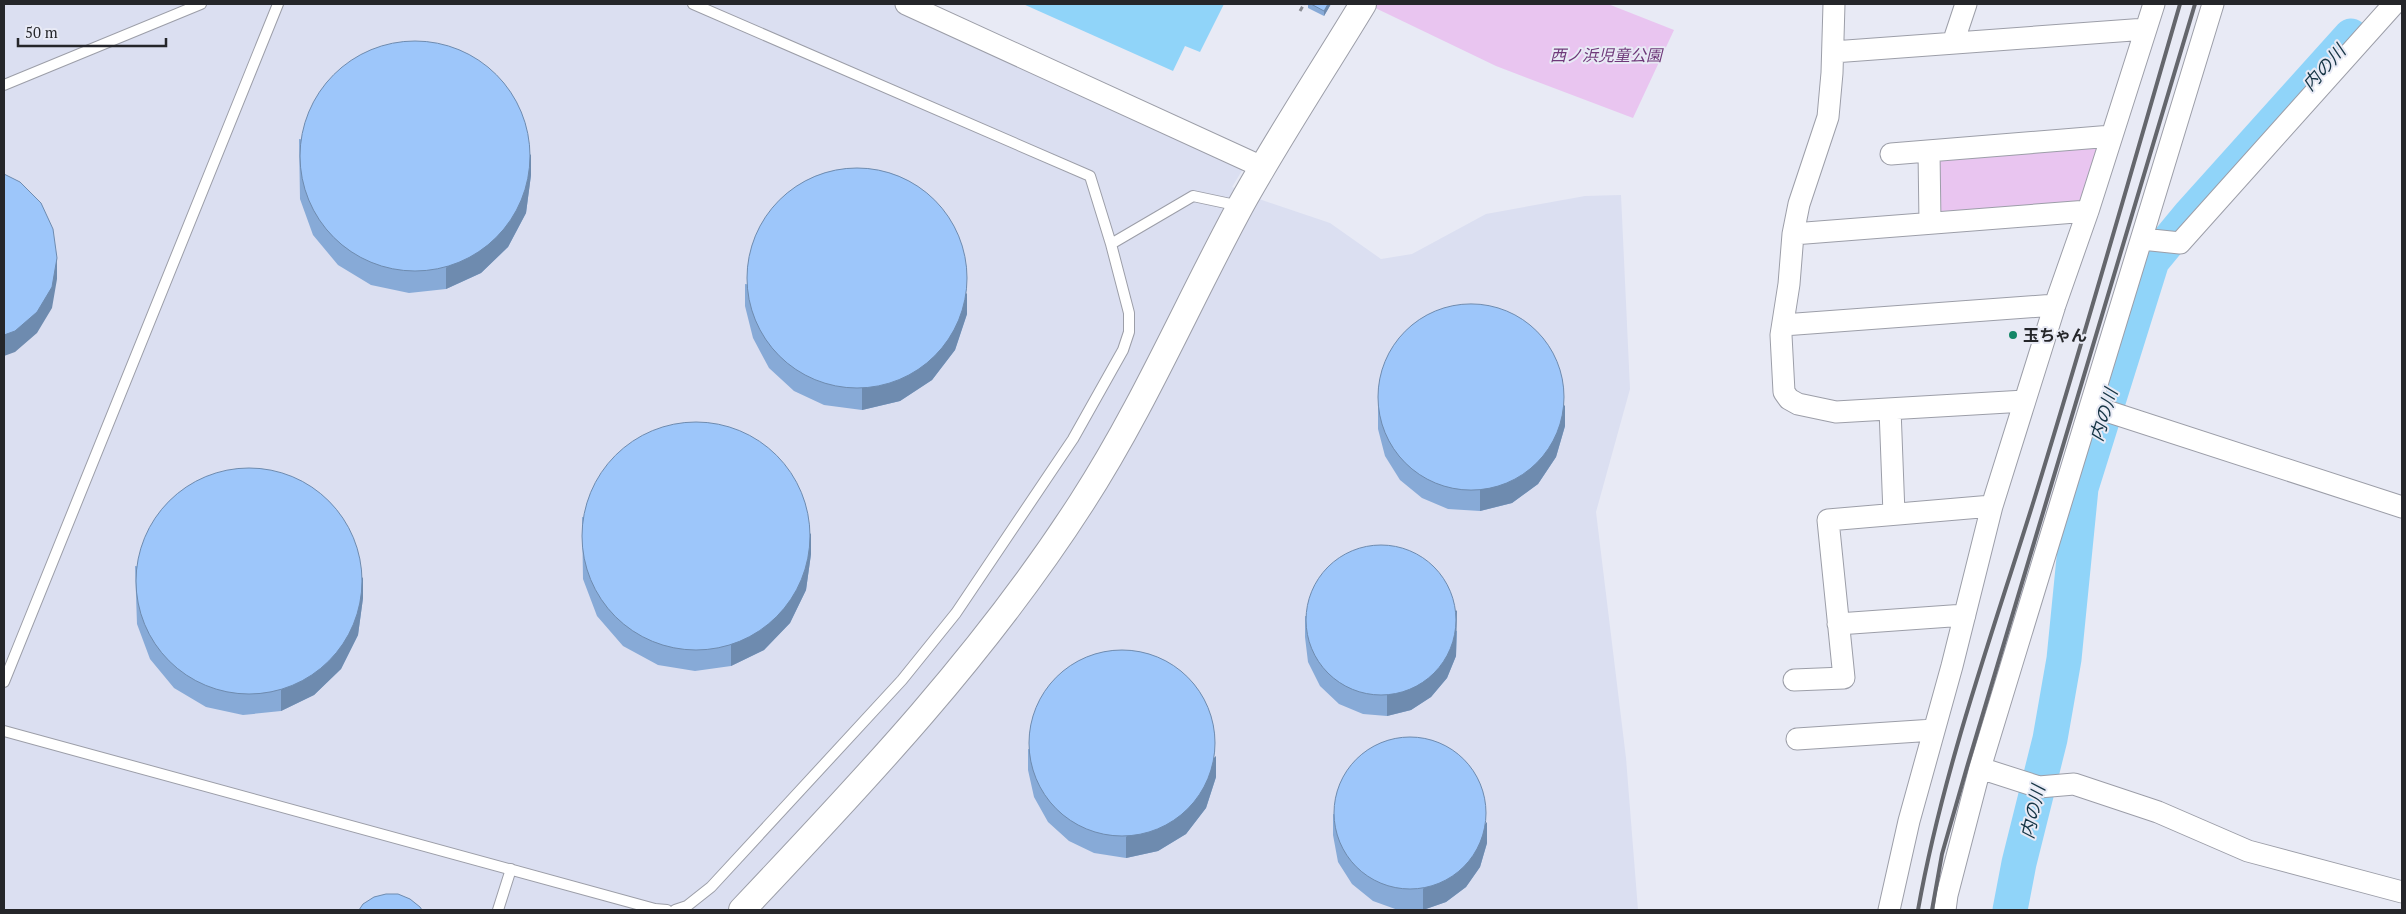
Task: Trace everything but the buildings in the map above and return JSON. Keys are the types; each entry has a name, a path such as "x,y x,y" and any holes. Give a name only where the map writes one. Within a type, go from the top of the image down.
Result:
{"street":[{"path":"906,4 1262,167"},
{"path":"742,910 859,786 926,711 1018,594 1083,501 1156,374 1262,167 1363,4"},
{"path":"1834,4 1834,52 1828,117 1799,204 1793,234 1783,325 1784,392 1789,399 1813,408 1836,412 2025,401"},
{"path":"1953,43 1966,4"},
{"path":"1889,910 1909,821 1965,615 1992,506 2055,304 2088,210 2154,4"},
{"path":"1945,910 1947,895 1980,768 2058,506 2091,406 2213,4"},
{"path":"2142,239 2180,243 2394,4"},
{"path":"1834,52 2146,29"},
{"path":"1892,154 2112,136"},
{"path":"1929,151 1930,223"},
{"path":"1793,234 2088,210"},
{"path":"1783,325 2055,304"},
{"path":"2091,406 2402,507"},
{"path":"1890,409 1894,514"},
{"path":"1794,680 1844,678 1828,520 1992,506"},
{"path":"1838,624 1965,615"},
{"path":"1798,739 1934,730"},
{"path":"1980,768 2039,787 2074,784 2158,812 2248,851 2402,892"}],"lane":[{"path":"4,85 201,4"},
{"path":"4,682 278,4"},
{"path":"675,910 687,906 711,886 902,680 956,613 1030,506 1073,439 1123,350 1129,332 1129,313 1111,244 1090,176 693,4"},
{"path":"1111,244 1193,196 1241,206"},
{"path":"4,731 655,909 667,910"},
{"path":"498,910 511,869"}],"path":[{"path":"1300,11 1304,4"}],"shaded area":[{"path":"4,4 892,4 1243,169 1232,187 1262,200 1330,223 1381,259 1412,254 1486,214 1585,196 1621,195 1630,389 1596,512 1626,758 1638,910 4,910"}],"green space":[{"name":"西ノ浜児童公園","path":"1367,4 1608,4 1674,30 1633,118 1496,66"},
{"path":"2091,141 2098,150 2083,198 2076,203 1938,215 1939,155"}],"water":[{"path":"1023,4 1224,4 1200,52 1185,46 1173,71"}],"waterway":[{"name":"内の川","path":"2010,910 2019,863 2050,739 2064,659 2081,488 2152,261 2190,215 2351,36"}],"railway":[{"path":"1918,910 1928,858 1955,754 2072,376 2180,4"},
{"path":"1932,910 1942,854 1967,767 2195,4"}],"place":[{"name":"玉ちゃん","path":"2013,335"}]}
